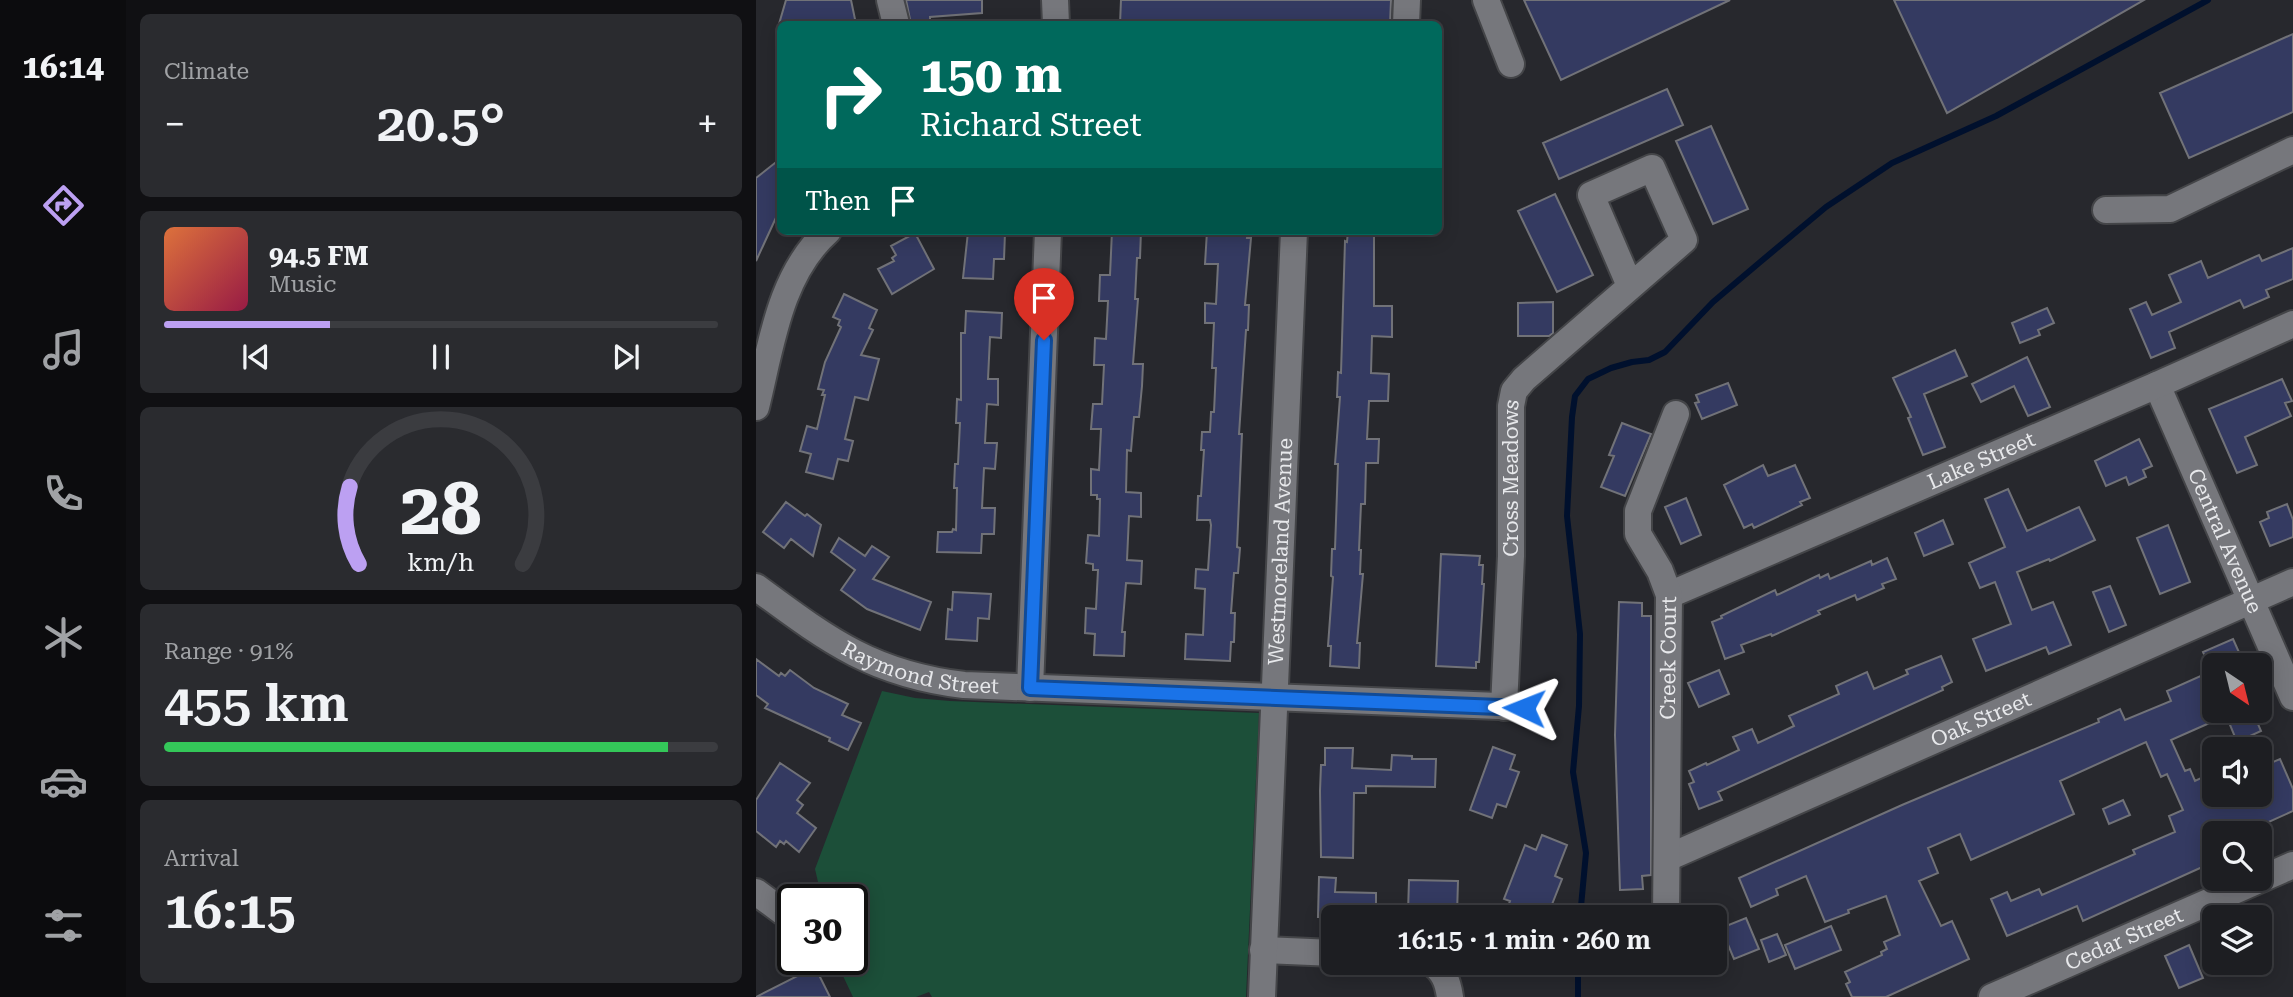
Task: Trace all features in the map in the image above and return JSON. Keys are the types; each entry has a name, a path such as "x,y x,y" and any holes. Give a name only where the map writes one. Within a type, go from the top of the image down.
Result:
{"street":[{"path":"890,0 895,21"},
{"path":"1055,0 1056,21"},
{"path":"1406,21 1407,0"},
{"path":"1486,0 1511,64"},
{"path":"2106,210 2170,209 2293,150"},
{"name":"Cross Meadows","path":"1514,707 1511,406 1514,391 1524,379 1684,240 1653,168 1591,195 1630,286"},
{"path":"756,407 791,279 805,256 824,235"},
{"path":"1030,688 1048,235"},
{"name":"Westmoreland Avenue","path":"1262,997 1294,235"},
{"name":"Lake Street","path":"1669,595 2293,324"},
{"name":"Central Avenue","path":"2157,385 2293,697"},
{"name":"Creek Court","path":"1666,905 1669,595 1660,571 1638,534 1637,511 1676,414"},
{"name":"Oak Street","path":"1667,858 2293,582"},
{"name":"Raymond Street","path":"756,587 852,653 907,676 936,682 1514,707"},
{"name":"Cedar Street","path":"1992,997 2293,865"},
{"path":"756,891 777,907"},
{"path":"1264,950 1321,952"},
{"path":"1443,975 1450,997"}],"green space":[{"path":"882,691 915,698 950,701 1259,713 1246,997 932,997 929,992 916,997 853,997 843,975 868,975 868,884 818,884 815,869"}],"building":[{"path":"786,0 851,0 855,21 780,21"},
{"path":"906,0 982,0 982,13 930,17 930,21 910,21"},
{"path":"1121,0 1391,0 1390,21 1120,21"},
{"path":"1524,0 1730,0 1561,80"},
{"path":"1894,0 2144,0 1947,113"},
{"path":"2293,34 2293,112 2189,158 2160,93"},
{"path":"1667,89 1683,125 1559,179 1543,143"},
{"path":"1711,126 1748,209 1713,224 1676,141"},
{"path":"777,161 777,216 756,261 756,178"},
{"path":"1555,194 1593,275 1557,292 1518,211"},
{"path":"916,235 934,269 892,294 878,269 894,261 892,258 896,255 891,246"},
{"path":"968,235 1005,235 1004,259 994,259 993,279 963,278"},
{"path":"1112,235 1141,235 1140,258 1137,258 1135,299 1138,299 1133,364 1143,364 1142,386 1139,417 1134,417 1131,451 1127,450 1126,492 1141,493 1141,517 1129,516 1127,560 1142,561 1141,584 1126,583 1122,632 1125,632 1124,656 1094,655 1095,634 1085,633 1086,608 1096,609 1098,570 1093,570 1093,564 1086,563 1088,535 1099,536 1100,499 1097,499 1097,495 1091,495 1091,469 1099,470 1101,429 1091,429 1093,404 1102,404 1104,365 1094,365 1095,338 1106,339 1108,301 1099,301 1100,275 1110,275"},
{"path":"1207,235 1247,235 1247,238 1251,238 1245,305 1249,305 1248,330 1239,434 1242,434 1237,547 1240,548 1238,573 1234,573 1231,613 1235,613 1234,642 1231,642 1230,661 1185,659 1186,634 1203,635 1205,589 1195,588 1196,569 1208,570 1211,525 1210,520 1197,520 1204,450 1201,450 1202,432 1210,432 1211,412 1214,412 1216,368 1212,368 1214,323 1205,323 1205,303 1216,304 1218,264 1205,264"},
{"path":"1348,235 1374,235 1374,306 1392,306 1392,337 1372,336 1371,373 1389,374 1388,401 1369,401 1367,439 1379,439 1378,463 1366,463 1365,504 1361,504 1359,550 1360,574 1363,574 1357,643 1360,643 1359,668 1330,666 1331,646 1328,646 1333,577 1332,549 1335,549 1338,464 1335,464 1340,397 1337,397 1338,372 1341,373 1345,241 1347,242"},
{"path":"2293,248 2293,279 2266,290 2269,297 2244,308 2240,300 2169,332 2175,348 2151,358 2130,309 2146,302 2152,315 2181,302 2169,275 2201,261 2208,278 2259,255 2262,261"},
{"path":"844,294 877,310 869,328 873,330 861,355 879,359 868,400 855,397 845,439 853,441 848,461 838,459 833,479 806,472 811,454 800,451 807,426 817,429 825,395 822,395 824,390 818,389 825,362 841,327 838,325 840,320 833,317"},
{"path":"1553,302 1553,333 1549,336 1518,336 1518,303"},
{"path":"2047,308 2054,323 2038,330 2040,335 2020,343 2012,323"},
{"path":"966,311 1002,313 1001,338 990,337 988,379 998,379 998,405 987,404 985,443 997,443 995,469 984,468 982,508 995,508 994,534 982,534 981,553 937,552 938,532 956,530 957,488 954,488 960,423 956,423 957,399 961,400 961,333 965,333"},
{"path":"1955,350 1967,376 1924,394 1945,447 1923,455 1908,418 1911,417 1893,378"},
{"path":"2027,357 2050,407 2028,416 2014,386 1981,402 1972,384"},
{"path":"2282,379 2292,401 2285,403 2291,416 2245,437 2257,465 2237,473 2209,409"},
{"path":"1728,383 1737,405 1702,419 1695,403 1699,402 1696,395"},
{"path":"1622,423 1651,434 1625,496 1601,487 1614,456 1609,455"},
{"path":"2139,439 2152,466 2143,470 2146,477 2129,485 2126,477 2106,486 2095,461"},
{"path":"1763,465 1768,476 1795,465 1810,498 1800,502 1802,505 1754,528 1752,524 1744,528 1724,485"},
{"path":"2008,489 2027,531 2079,507 2095,540 2050,561 2049,559 2017,572 2032,610 2053,602 2071,645 2049,654 2046,647 1986,671 1973,639 2011,624 1995,582 1980,588 1969,563 2005,547 1985,499"},
{"path":"1686,498 1701,535 1681,544 1665,507"},
{"path":"786,502 821,525 813,556 791,539 784,548 763,532"},
{"path":"2287,504 2293,520 2293,537 2270,546 2260,522 2269,518 2267,512"},
{"path":"1943,520 1953,544 1924,556 1915,533"},
{"path":"2168,525 2190,582 2160,594 2137,538"},
{"path":"839,538 865,556 872,546 889,557 873,579 931,602 920,630 867,609 841,590 855,570 831,552"},
{"path":"1441,554 1480,556 1479,565 1483,565 1479,662 1476,662 1476,668 1436,666"},
{"path":"1887,558 1896,579 1882,584 1884,588 1857,600 1855,595 1772,636 1771,634 1741,645 1744,652 1725,659 1712,622 1722,618 1721,616 1775,590 1777,595 1819,575 1820,578 1828,574 1830,579 1871,561 1872,565"},
{"path":"2110,586 2126,625 2109,632 2093,592"},
{"path":"953,592 991,594 989,619 978,618 977,641 946,639 948,609 952,610"},
{"path":"1619,602 1642,603 1642,616 1651,616 1651,875 1642,876 1643,889 1620,890 1615,735"},
{"path":"2233,639 2239,653 2203,653"},
{"path":"1941,656 1952,682 1942,687 1943,690 1718,792 1722,800 1699,809 1689,784 1694,782 1689,771 1739,750 1733,737 1752,729 1758,743 1794,726 1789,716 1839,694 1836,686 1867,672 1874,689 1908,674 1906,670"},
{"path":"756,659 779,676 781,673 785,676 790,670 814,688 848,704 842,715 861,723 848,750 829,741 830,738 765,708 768,704 756,695"},
{"path":"1719,670 1729,694 1699,707 1688,683"},
{"path":"2202,675 2202,723 2209,723 2171,740 2185,771 2190,769 2195,781 2202,778 2202,807 2272,807 2272,762 2280,759 2293,789 2293,811 2271,821 2202,821 2202,867 2083,921 2077,906 2007,936 1991,899 2007,892 2011,901 2039,889 2042,895 2135,854 2133,850 2175,832 2169,816 2183,810 2167,774 2161,777 2146,742 2060,781 2074,814 1971,860 1960,834 1928,848 1938,873 1919,881 1941,926 1952,921 1969,959 1886,997 1852,997 1846,984 1850,982 1845,972 1882,955 1881,952 1887,949 1884,942 1900,935 1886,896 1825,922 1806,876 1776,889 1778,895 1751,907 1739,878 1902,805 2099,722 2098,719 2120,709 2125,720 2171,701 2167,691"},
{"path":"2229,723 2258,723 2261,731 2248,737 2235,737"},
{"path":"1493,747 1515,755 1510,769 1519,772 1506,807 1497,804 1492,818 1470,810"},
{"path":"1325,748 1353,748 1352,768 1391,770 1392,755 1412,756 1412,759 1436,759 1435,787 1366,786 1366,793 1354,793 1353,858 1321,857 1320,791"},
{"path":"780,763 810,783 797,800 803,805 797,813 816,828 799,852 786,841 784,844 780,841 776,847 756,831 756,800"},
{"path":"2123,800 2130,815 2109,824 2103,809"},
{"path":"1542,835 1567,845 1555,876 1562,879 1552,905 1508,905 1510,901 1504,899 1525,845 1536,850"},
{"path":"1319,877 1336,878 1335,892 1376,893 1376,905 1321,905 1321,917 1318,917"},
{"path":"1409,880 1458,881 1457,905 1408,905"},
{"path":"1746,918 1759,949 1734,959 1727,942 1727,926"},
{"path":"1831,926 1841,950 1795,969 1785,945"},
{"path":"1777,934 1786,955 1769,962 1761,940"},
{"path":"2189,945 2203,978 2179,988 2165,956"},
{"path":"799,975 819,975 830,997 756,997"}],"waterway":[{"path":"1581,905 1586,853 1573,772 1579,706 1580,634 1567,516 1575,396 1588,379 1611,368 1649,360 1665,352 1713,302 1826,207 1892,163 1996,116 2208,0"},
{"path":"1578,975 1578,997"}],"route":[{"path":"1044,340 1030,688 1524,708"}]}
